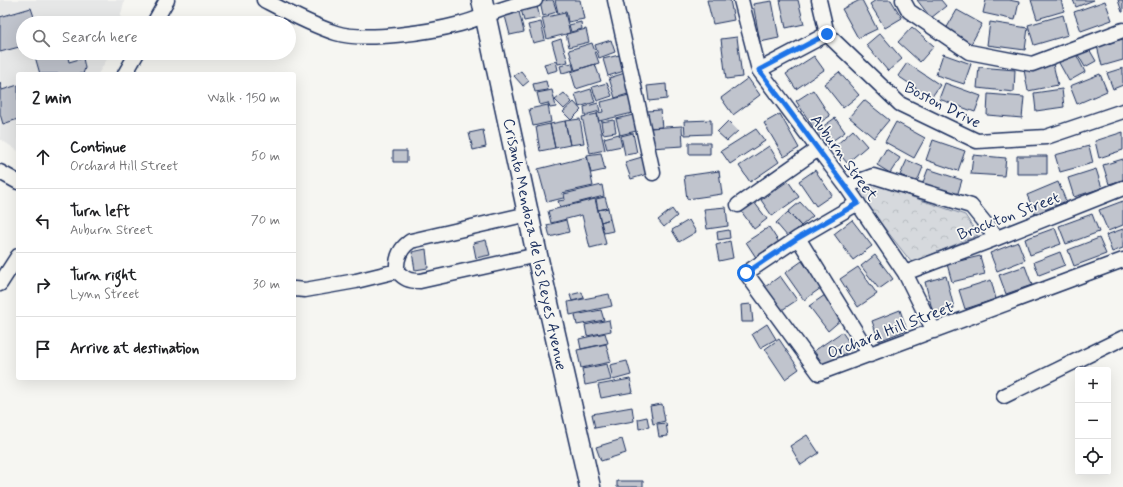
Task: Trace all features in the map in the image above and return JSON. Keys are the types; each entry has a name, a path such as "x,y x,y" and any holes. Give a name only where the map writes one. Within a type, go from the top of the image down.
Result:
{"main road":[{"name":"Crisanto Mendoza de los Reyes Avenue","path":"484,8 537,255 590,487"}],"street":[{"path":"158,16 167,0"},
{"path":"264,0 295,16"},
{"path":"296,16 337,34 380,37 432,30 460,24 484,8 510,6 535,0"},
{"path":"615,0 653,172"},
{"name":"Auburn Street","path":"741,0 759,70 846,186 905,273 934,331"},
{"path":"759,70 827,34 819,0"},
{"path":"903,0 909,11 969,52 1032,64 1123,30"},
{"name":"Boston Drive","path":"827,34 900,104 977,141 1046,137 1123,111"},
{"path":"126,72 133,60"},
{"path":"738,205 818,149"},
{"path":"0,172 16,181"},
{"path":"846,186 873,176 971,206 997,238"},
{"name":"Brockton Street","path":"905,273 1123,188"},
{"name":"Orchard Hill Street","path":"858,203 798,238 746,273 820,374 1123,260"},
{"path":"528,214 411,241 405,245 398,255 397,271 404,278 410,281 420,281 537,255"},
{"path":"798,238 870,355"},
{"path":"0,284 16,259"},
{"path":"296,289 305,290 356,281 397,271"},
{"path":"1004,396 1123,338"}],"shaded area":[{"path":"0,0 124,0 121,16 16,16 16,60 107,60 99,72 16,72 16,150 0,139"}],"green space":[{"path":"874,184 965,215 978,235 912,263 858,194"}],"building":[{"path":"553,0 557,12 543,16 540,2"},
{"path":"555,0 580,0 584,19 568,22 566,11 558,13"},
{"path":"707,0 730,0 734,20 713,24"},
{"path":"780,0 798,0 804,24 786,28"},
{"path":"862,0 877,29 858,38 842,9"},
{"path":"876,0 891,0 902,18 885,28 870,4"},
{"path":"917,0 941,0 946,6 931,18"},
{"path":"986,0 1009,0 1019,2 1015,20 983,13"},
{"path":"1031,0 1061,0 1064,11 1037,19"},
{"path":"1073,0 1094,0 1076,7"},
{"path":"1118,0 1123,0 1123,12 1122,12"},
{"path":"772,1 779,38 760,42 753,4"},
{"path":"1105,1 1112,20 1081,31 1074,12"},
{"path":"536,2 540,18 524,21 520,5"},
{"path":"31,8 34,16 16,16 16,48 0,52 0,17"},
{"path":"957,10 982,24 971,44 946,29"},
{"path":"519,12 524,32 510,35 505,16"},
{"path":"565,13 570,33 547,39 542,18"},
{"path":"1063,15 1068,35 1034,45 1028,25"},
{"path":"541,22 545,40 533,43 528,25"},
{"path":"581,22 582,29 571,32 569,25"},
{"path":"990,22 1028,28 1025,50 987,45"},
{"path":"912,27 934,46 920,62 898,42"},
{"path":"586,29 589,42 569,47 566,34"},
{"path":"880,33 902,59 888,71 866,45"},
{"path":"737,37 742,77 726,79 721,39"},
{"path":"561,39 568,62 558,64 552,42"},
{"path":"1123,39 1123,60 1102,66 1097,46"},
{"path":"611,40 615,52 599,58 595,45"},
{"path":"592,43 599,63 575,70 569,50"},
{"path":"1089,49 1096,61 1085,67 1078,55"},
{"path":"1075,52 1085,72 1069,81 1058,61"},
{"path":"943,54 971,64 964,84 936,75"},
{"path":"619,55 624,71 608,76 603,59"},
{"path":"814,56 824,70 796,89 786,74"},
{"path":"36,60 69,60 69,62 83,60 85,68 84,72 39,72"},
{"path":"556,61 558,70 547,73 544,64"},
{"path":"572,63 574,70 562,73 560,66"},
{"path":"907,63 940,85 931,98 898,76"},
{"path":"595,64 601,81 576,89 571,72"},
{"path":"1053,64 1058,85 1028,91 1024,70"},
{"path":"979,67 1015,70 1014,92 977,88"},
{"path":"1123,68 1123,85 1113,89 1107,73"},
{"path":"521,71 529,81 523,86 514,76"},
{"path":"839,72 859,95 843,108 824,84"},
{"path":"625,73 631,93 615,98 609,78"},
{"path":"1100,74 1107,91 1077,104 1070,86"},
{"path":"748,78 760,95 733,115 721,98"},
{"path":"546,81 548,90 535,92 533,84"},
{"path":"0,82 2,90 16,86 16,120 3,124 0,114"},
{"path":"607,83 612,96 597,101 592,87"},
{"path":"945,83 981,96 975,112 939,99"},
{"path":"666,84 667,99 649,101 647,86"},
{"path":"591,89 595,102 579,107 575,94"},
{"path":"1062,89 1064,107 1036,111 1034,93"},
{"path":"552,90 556,107 550,108 548,103 540,105 537,93"},
{"path":"813,90 830,116 813,127 796,101"},
{"path":"564,93 572,102 564,109 555,100"},
{"path":"633,94 637,112 599,121 597,113 603,112 601,102"},
{"path":"988,94 1024,97 1022,118 987,115"},
{"path":"864,100 889,120 874,138 849,117"},
{"path":"574,102 581,110 571,120 563,112"},
{"path":"598,103 600,111 585,115 584,107"},
{"path":"548,105 551,122 533,126 529,109"},
{"path":"660,110 662,127 649,128 647,111"},
{"path":"597,114 605,150 590,153 582,117"},
{"path":"780,114 799,148 784,157 764,123"},
{"path":"633,115 636,131 620,135 616,119"},
{"path":"835,118 845,132 825,146 815,132"},
{"path":"580,119 584,143 570,145 565,121"},
{"path":"614,120 616,132 603,134 601,122"},
{"path":"711,120 711,134 685,135 684,121"},
{"path":"565,121 570,145 555,148 550,124"},
{"path":"728,121 738,131 727,141 717,132"},
{"path":"896,122 925,138 914,158 885,142"},
{"path":"550,124 555,148 540,151 536,127"},
{"path":"682,126 683,146 650,148 649,128"},
{"path":"756,129 765,141 730,164 721,151"},
{"path":"483,130 486,147 473,150 469,133"},
{"path":"853,130 867,146 847,163 834,147"},
{"path":"1123,132 1123,150 1099,158 1095,141"},
{"path":"633,133 637,153 625,155 621,136"},
{"path":"619,134 622,146 607,149 604,138"},
{"path":"933,140 965,151 958,171 926,160"},
{"path":"689,143 710,143 710,154 689,154"},
{"path":"769,146 779,162 750,182 739,166"},
{"path":"1089,146 1093,163 1060,172 1055,155"},
{"path":"886,149 900,158 890,173 877,165"},
{"path":"393,151 407,151 407,162 393,162"},
{"path":"601,153 605,170 591,173 587,155"},
{"path":"973,155 1006,158 1004,176 971,174"},
{"path":"1017,156 1047,156 1047,174 1017,174"},
{"path":"587,157 593,186 562,193 563,198 547,202 538,169"},
{"path":"642,157 647,174 631,179 625,162"},
{"path":"1123,159 1123,180 1109,184 1103,165"},
{"path":"907,160 923,167 917,182 900,175"},
{"path":"928,169 962,180 957,196 922,185"},
{"path":"1096,169 1102,188 1074,197 1068,178"},
{"path":"815,170 832,195 816,206 799,181"},
{"path":"719,171 722,194 687,199 684,176"},
{"path":"788,181 799,197 772,216 761,200"},
{"path":"1058,182 1066,201 1035,214 1027,195"},
{"path":"602,185 604,196 560,207 558,201 565,200 564,194"},
{"path":"605,197 608,208 598,210 596,199"},
{"path":"595,199 606,244 590,248 582,215 551,223 548,211"},
{"path":"1123,201 1123,225 1108,231 1099,210"},
{"path":"754,202 767,219 754,229 741,211"},
{"path":"800,202 813,216 801,226 788,212"},
{"path":"726,207 728,226 707,229 704,209"},
{"path":"608,208 610,219 601,222 598,210"},
{"path":"672,209 677,216 664,227 658,220"},
{"path":"788,212 801,226 788,237 776,223"},
{"path":"1092,214 1099,232 1066,244 1059,226"},
{"path":"610,219 613,231 604,233 601,222"},
{"path":"566,220 569,232 550,237 547,225"},
{"path":"689,220 696,232 679,242 672,230"},
{"path":"852,220 872,246 853,260 834,234"},
{"path":"769,227 780,244 757,259 746,242"},
{"path":"1055,228 1061,244 1030,255 1025,239"},
{"path":"1123,229 1123,248 1112,252 1106,235"},
{"path":"729,230 730,238 718,240 717,232"},
{"path":"1099,238 1106,254 1074,266 1068,250"},
{"path":"486,240 490,255 476,258 473,243"},
{"path":"730,241 733,258 719,261 716,245"},
{"path":"1018,242 1025,260 997,271 990,253"},
{"path":"426,249 428,268 415,270 412,252"},
{"path":"1060,252 1065,265 1039,275 1034,262"},
{"path":"875,255 893,279 879,289 861,266"},
{"path":"980,256 985,274 952,282 947,264"},
{"path":"802,261 821,288 804,300 785,273"},
{"path":"1025,266 1032,285 1006,294 999,275"},
{"path":"858,267 877,294 858,307 840,279"},
{"path":"780,276 797,300 782,310 765,287"},
{"path":"946,276 954,308 933,313 925,282"},
{"path":"991,280 996,299 965,309 959,290"},
{"path":"582,292 584,298 572,301 570,295"},
{"path":"609,294 612,306 570,315 568,302"},
{"path":"825,295 842,319 828,331 809,306"},
{"path":"751,304 753,322 742,322 741,305"},
{"path":"601,310 604,320 577,325 575,315"},
{"path":"900,310 907,330 879,341 872,321"},
{"path":"609,320 611,331 587,336 585,325"},
{"path":"767,324 776,339 760,348 752,334"},
{"path":"842,332 853,348 825,367 814,351"},
{"path":"605,333 608,343 581,349 579,339"},
{"path":"779,339 799,369 785,379 765,349"},
{"path":"606,344 611,362 581,368 577,350"},
{"path":"627,361 631,375 613,380 610,365"},
{"path":"607,364 611,380 585,385 582,369"},
{"path":"630,379 633,392 601,398 598,385"},
{"path":"662,404 665,421 653,424 650,406"},
{"path":"632,407 634,421 595,428 592,414"},
{"path":"647,417 649,427 639,429 638,419"},
{"path":"666,423 668,436 659,437 657,424"},
{"path":"807,435 819,453 801,465 790,446"},
{"path":"622,439 626,453 601,461 596,447"},
{"path":"617,481 643,481 643,487 617,487"}],"route":[{"path":"746,273 798,238 858,203 759,70 827,34"}]}
